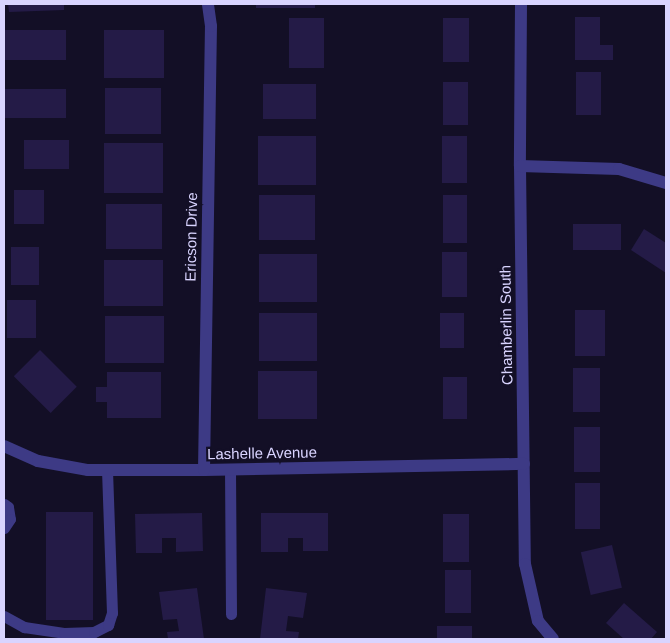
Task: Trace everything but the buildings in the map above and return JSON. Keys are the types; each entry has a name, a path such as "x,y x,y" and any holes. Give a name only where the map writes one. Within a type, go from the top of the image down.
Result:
{"street":[{"name":"Ericson Drive","path":"204,470 210,26 208,4"},
{"name":"Chamberlin South","path":"520,4 525,564 538,621 553,639"},
{"path":"520,166 618,170 666,183"},
{"name":"Lashelle Avenue","path":"4,446 38,461 88,470 204,470 524,464"}],"lane":[{"path":"230,469 231,614"},
{"path":"4,616 24,627 64,633 94,632 108,625 112,613 107,470"},
{"path":"4,504 8,507 10,519 4,528"}]}
